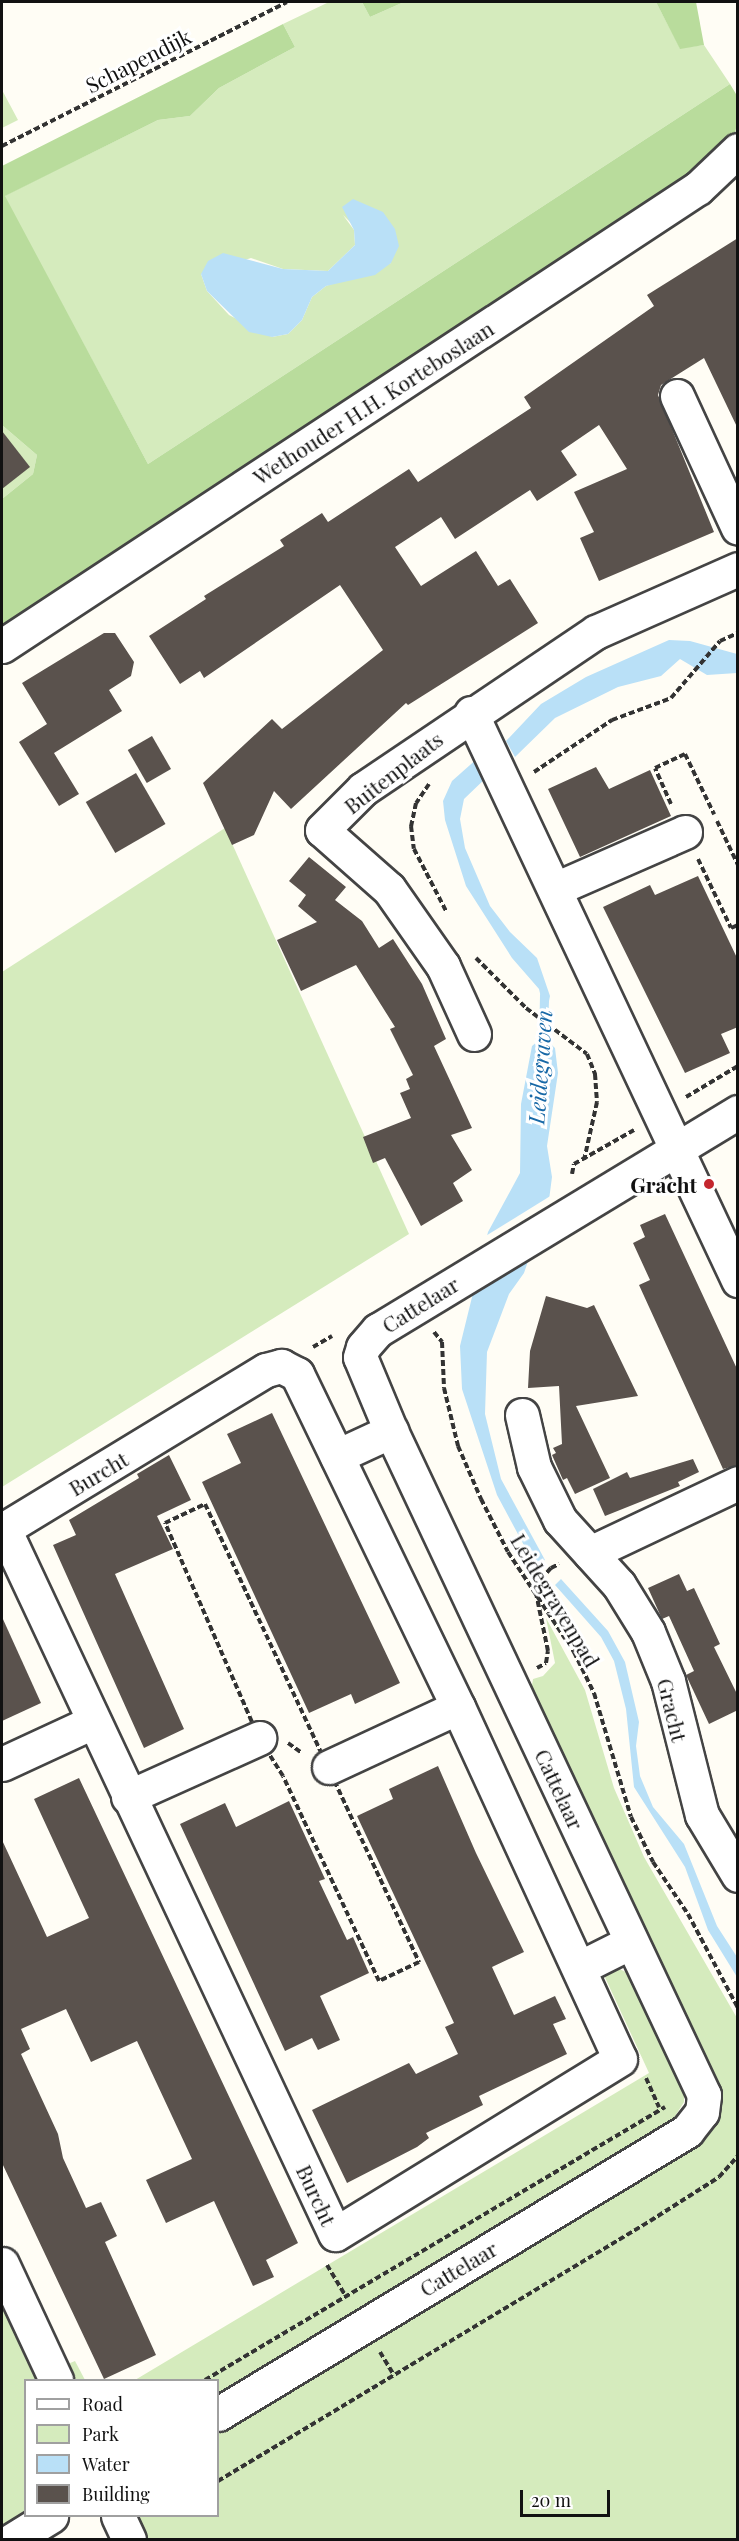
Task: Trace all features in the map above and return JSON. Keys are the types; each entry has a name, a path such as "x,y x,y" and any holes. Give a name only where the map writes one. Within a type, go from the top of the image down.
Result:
{"street":[{"name":"Wethouder H.H. Korteboslaan","path":"2,646 698,188 738,150"},
{"path":"677,396 738,528"},
{"name":"Buitenplaats","path":"474,1034 443,966 389,889 322,830 363,789 471,713 596,632 738,568"},
{"path":"471,713 509,789 738,1280"},
{"path":"555,889 685,832"},
{"name":"Cattelaar","path":"219,2413 687,2131 702,2112 704,2095 391,1431 360,1357 369,1338 399,1316 738,1112"},
{"name":"Burcht","path":"281,1366 297,1374 458,1707 621,2059 335,2234 4,1529 266,1370 281,1366"},
{"name":"Gracht","path":"522,1415 528,1448 541,1486 560,1520 619,1585 648,1632 668,1682 702,1815 738,1875"},
{"path":"336,1456 391,1431"},
{"path":"590,1553 738,1483"},
{"path":"318,1763 458,1707"},
{"path":"2,1764 93,1722"},
{"path":"128,1797 270,1738"},
{"path":"579,1968 632,1942"},
{"path":"2,2264 56,2379"},
{"path":"12,2540 49,2517"},
{"path":"118,2517 129,2540"}],"path":[{"name":"Schapendijk","path":"2,146 287,2"},
{"path":"509,789 549,759 612,720 670,698 720,641 738,633"},
{"path":"685,754 738,865"},
{"path":"433,778 416,803 411,826 414,849 450,921"},
{"path":"469,948 526,1008 587,1054 595,1074 597,1102 584,1161"},
{"name":"Leidegravenpad","path":"399,1316 434,1332 442,1342 444,1388 458,1446 481,1499 508,1552 574,1652 594,1693 631,1817 653,1862 688,1914 738,2008"},
{"path":"270,1738 318,1763"},
{"path":"207,2379 659,2107 691,2106 702,2112"},
{"path":"219,2480 689,2196 719,2177 738,2156"},
{"path":"335,2234 322,2256 363,2325"}],"green space":[{"path":"329,2 362,2 370,17 404,2 656,2 680,48 704,45 730,84 148,464 4,196 158,120 190,116 219,88 295,47 283,24","holes":["343,215 391,263 326,286 312,297 302,320 288,334 272,337 229,315 207,291 201,274 251,258 283,269 328,271 355,245 354,230"]},
{"path":"362,2 404,2 370,17"},
{"path":"656,2 696,2 704,45 680,49"},
{"path":"283,24 295,47 219,88 190,116 158,120 5,196 148,464 730,84 736,94 737,123 734,139 712,161 2,627 2,499 33,474 37,455 2,425 2,166"},
{"path":"2,90 18,120 2,128"},
{"path":"2,425 37,455 33,474 2,499"},
{"path":"225,828 409,1234 2,1487 2,972"},
{"path":"546,1618 585,1690 614,1788 644,1857 737,2018 737,2539 139,2540 128,2517 219,2517 219,2430 466,2281 719,2104 531,1692 533,1679 543,1676 555,1663"},
{"path":"617,1968 628,1973 684,2093 684,2102 672,2121 219,2395 219,2379 137,2379 649,2073 603,1973"},
{"path":"2,2294 42,2379 24,2379 24,2513 2,2526"},
{"path":"75,2361 84,2379 64,2379 58,2368"}],"water":[{"path":"353,199 383,212 395,229 399,246 391,263 375,275 326,286 312,297 302,320 288,334 272,337 249,332 207,291 201,274 208,261 223,253 283,269 328,271 355,245 354,230 342,207"},
{"path":"669,640 690,641 737,654 737,673 707,675 680,659 661,676 618,687 555,718 515,757 506,741 541,704 586,677"},
{"path":"479,757 488,776 464,799 460,819 465,848 490,906 510,932 537,958 550,996 548,1006 543,1006 539,989 512,958 466,886 445,820 443,801 452,781"},
{"path":"543,1037 555,1048 558,1073 547,1146 552,1177 549,1200 524,1273 509,1294 487,1352 485,1414 501,1479 545,1560 534,1564 497,1495 462,1389 460,1346 488,1232 520,1173 521,1104 532,1046"},
{"path":"561,1579 608,1631 625,1662 639,1722 636,1746 640,1776 653,1807 684,1844 717,1926 737,1957 737,1977 708,1930 685,1867 634,1787 626,1709 614,1661 601,1637 555,1585"}],"pier":[{"path":"552,1195 532,1258 469,1295 484,1237"}],"building":[{"path":"738,238 738,429 704,358 661,385 658,395 714,532 599,581 580,538 594,532 574,492 627,469 599,425 561,451 577,475 537,501 530,490 455,539 441,517 395,547 421,586 476,551 498,586 510,579 538,623 408,705 406,703 291,809 274,791 254,835 232,845 203,783 272,719 282,729 383,650 340,585 204,678 200,671 180,684 149,636 206,599 204,596 284,546 280,540 322,513 328,522 409,469 418,482 531,408 524,397 654,306 647,295"},
{"path":"2,431 30,467 2,489"},
{"path":"104,633 115,633 134,662 131,676 109,690 122,711 54,753 79,794 59,806 19,742 47,724 22,683"},
{"path":"152,736 171,769 147,783 128,750"},
{"path":"596,767 609,789 650,770 671,816 580,857 548,789"},
{"path":"136,773 166,824 115,853 86,802"},
{"path":"309,857 346,887 335,900 362,921 379,948 393,939 422,984 446,1039 434,1046 472,1128 451,1135 472,1170 453,1183 463,1201 421,1226 385,1158 373,1163 363,1137 411,1118 400,1093 410,1089 406,1079 413,1075 390,1029 395,1027 356,965 301,991 277,940 317,922 298,906 306,895 289,881"},
{"path":"698,876 738,960 738,1027 721,1034 730,1053 685,1073 603,907 650,885 655,895"},
{"path":"665,1214 738,1371 738,1465 723,1469 639,1285 650,1280 633,1243 645,1237 640,1225"},
{"path":"546,1296 587,1308 594,1305 638,1396 576,1406 610,1478 575,1494 567,1478 563,1480 552,1455 556,1453 553,1448 562,1444 559,1386 528,1388 530,1351"},
{"path":"272,1413 400,1683 355,1704 351,1694 309,1713 202,1482 241,1463 227,1434"},
{"path":"169,1455 191,1500 157,1516 173,1549 115,1574 184,1729 144,1748 53,1545 76,1535 69,1520 139,1478 137,1474"},
{"path":"693,1459 699,1472 678,1482 680,1486 605,1516 593,1489 627,1472 630,1478"},
{"path":"679,1574 687,1591 694,1588 720,1644 714,1647 738,1696 738,1710 709,1724 686,1675 694,1671 669,1616 662,1619 648,1588"},
{"path":"2,1617 41,1703 2,1721"},
{"path":"438,1766 476,1853 524,1952 492,1967 514,2015 555,1996 566,2019 553,2024 567,2054 479,2096 483,2105 426,2133 429,2138 417,2147 347,2183 312,2110 409,2063 416,2074 458,2054 445,2027 454,2023 357,1816 393,1799 389,1789"},
{"path":"79,1778 298,2243 266,2260 274,2277 253,2286 214,2201 166,2223 146,2180 192,2159 137,2041 91,2062 66,2009 21,2029 30,2049 21,2054 58,2134 63,2158 86,2208 101,2202 117,2236 105,2242 156,2355 104,2379 2,2163 2,1840 47,1937 89,1918 34,1799"},
{"path":"289,1801 325,1879 319,1881 347,1940 353,1937 369,1973 320,1996 340,2040 318,2050 312,2038 285,2051 180,1824 225,1803 236,1827"}],"waterway":[{"name":"Leidegraven","path":"543,1047 544,995"}],"place":[{"name":"Gracht","path":"709,1184"}]}
